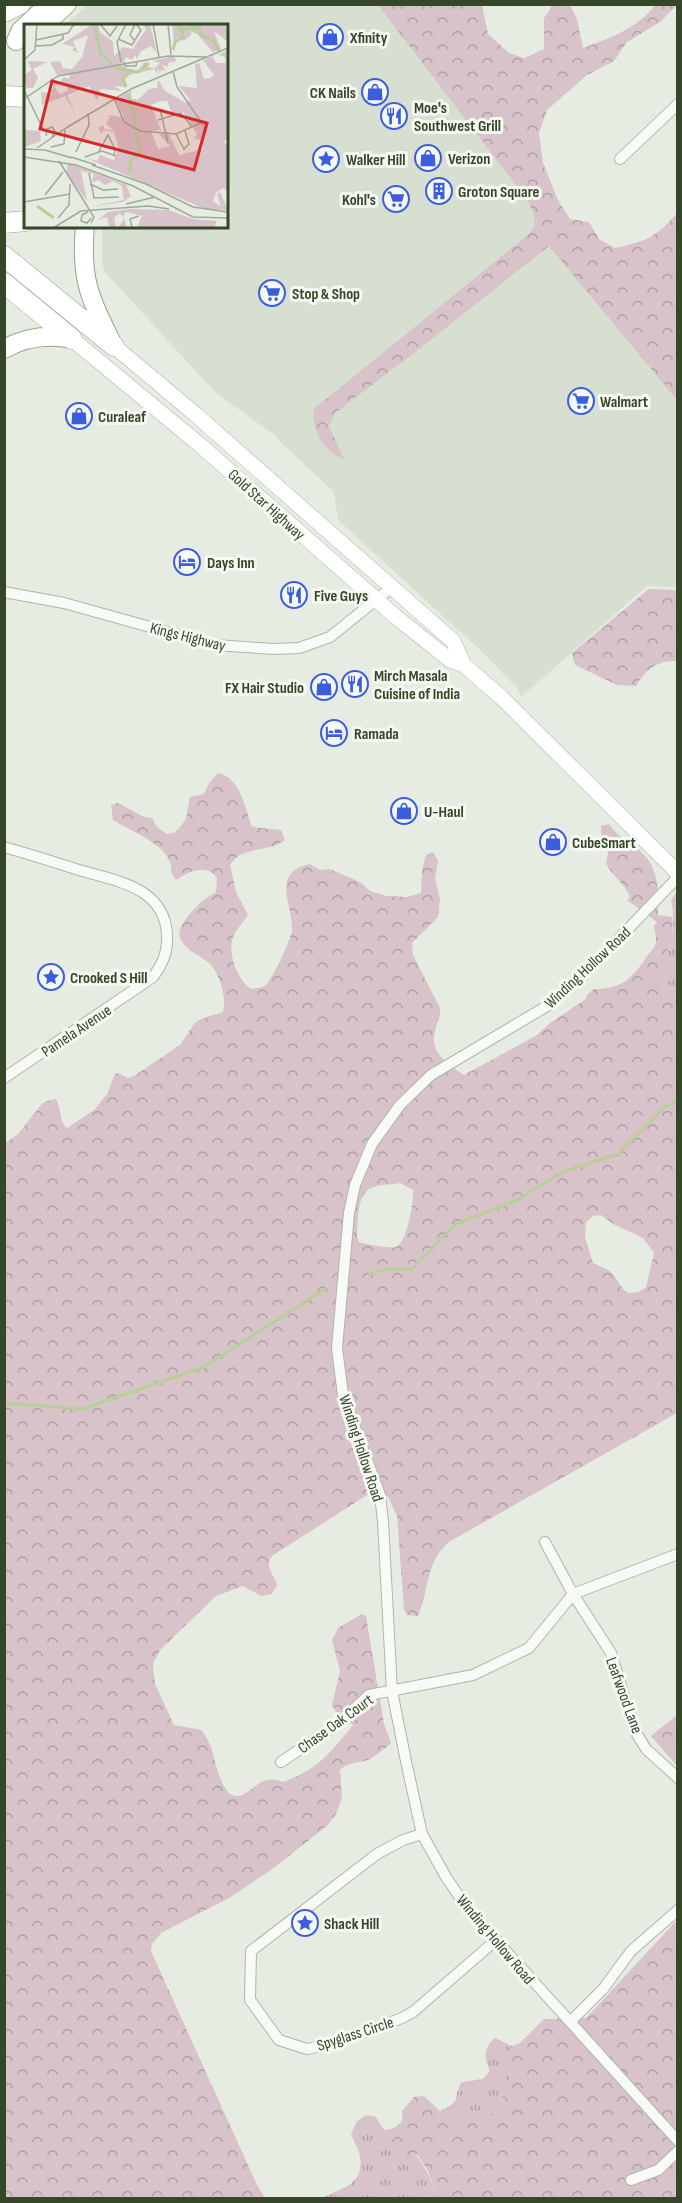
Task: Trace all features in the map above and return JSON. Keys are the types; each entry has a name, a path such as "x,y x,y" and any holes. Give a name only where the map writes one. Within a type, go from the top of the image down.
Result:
{"highway":[{"path":"4,12 20,4"},
{"path":"27,24 49,4"},
{"path":"45,24 67,4"},
{"path":"18,46 21,30 24,27"},
{"path":"4,96 24,97"},
{"path":"4,223 24,221"},
{"path":"85,228 83,262 86,284 114,346"},
{"path":"4,256 114,346"},
{"path":"4,283 72,339"},
{"path":"4,349 33,338 50,336 72,339"}],"main road":[{"name":"Gold Star Highway","path":"72,339 200,445 377,601 450,660 464,665 502,698 678,875"},
{"name":"Gold Star Highway","path":"114,346 195,414 453,641 464,665"}],"street":[{"path":"620,159 678,104"},
{"name":"Kings Highway","path":"4,592 63,603 215,645 274,649 299,648 322,641 338,632 392,587"},
{"name":"Pamela Avenue","path":"4,847 139,889 162,910 167,928 168,947 163,963 153,977 4,1078"},
{"name":"Winding Hollow Road","path":"678,875 605,953 552,1003 431,1075 400,1105 372,1144 355,1185 348,1213 337,1348 343,1395 380,1495 384,1521 392,1691 423,1834 446,1877 467,1908 678,2141"},
{"name":"Leafwood Lane","path":"545,1542 573,1594 611,1653 635,1731 646,1749 678,1778"},
{"path":"573,1594 678,1554"},
{"name":"Chase Oak Court","path":"281,1762 339,1723 369,1695 473,1675 529,1648 573,1594"},
{"name":"Spyglass Circle","path":"423,1834 403,1840 377,1854 250,1951 250,2000 279,2040 307,2049 335,2043 413,2012 495,1941"},
{"path":"570,2022 603,1989 631,1951 678,1910"},
{"path":"632,2180 658,2170 678,2151"}],"shaded area":[{"path":"88,5 389,5 677,384 677,587 647,586 521,697 518,689 481,651 338,520 334,492 277,437 215,392 104,271 102,228 228,228 228,24 65,24"}],"green space":[{"path":"378,5 482,5 488,34 509,53 524,58 544,49 544,18 553,5 570,5 577,19 583,48 632,26 649,13 655,5 677,5 660,22 627,42 614,61 587,75 547,110 539,133 543,163 558,200 570,219 589,222 599,239 615,248 635,243 663,228 677,213 677,400 549,246 335,413 329,426 344,459 330,452 320,440 315,425 314,409 529,234 535,225 534,214 528,201"},
{"path":"649,589 677,590 677,661 652,667 636,686 617,685 575,665 572,653"},
{"path":"218,773 226,776 237,787 252,827 281,830 285,840 271,847 242,854 230,865 236,892 248,915 234,935 232,957 241,979 251,989 263,987 268,983 288,942 292,931 292,921 286,891 287,883 290,875 298,868 310,864 320,870 330,869 360,882 370,891 387,896 407,897 421,893 422,870 426,855 433,852 438,861 435,879 440,899 438,917 412,943 413,955 440,1008 434,1039 437,1052 464,1075 537,1035 550,1023 586,999 594,989 619,985 636,971 654,946 656,940 654,926 657,922 627,900 630,898 626,889 606,864 608,853 601,834 601,826 609,824 645,856 656,879 658,915 672,917 673,927 661,973 665,992 672,995 676,992 678,985 677,1413 449,1542 441,1550 432,1567 418,1616 407,1615 404,1609 397,1516 388,1497 376,1493 367,1495 272,1556 269,1567 277,1585 272,1594 261,1596 243,1586 216,1596 160,1650 153,1664 155,1684 174,1725 202,1730 210,1745 219,1776 226,1790 236,1796 242,1795 262,1782 275,1779 283,1782 306,1771 323,1759 353,1725 336,1712 332,1705 340,1671 332,1640 338,1628 362,1614 366,1616 384,1724 391,1743 370,1759 350,1764 340,1770 342,1797 336,1814 328,1825 271,1870 229,1898 161,1933 152,1944 151,1951 257,2185 265,2198 5,2198 4,1144 18,1134 46,1101 55,1099 67,1128 94,1110 107,1094 115,1074 118,1073 128,1078 134,1076 180,1045 194,1024 201,1019 223,1012 222,986 217,974 210,964 184,944 179,933 193,910 216,892 217,878 213,873 198,870 176,880 166,855 150,841 113,820 111,805 118,803 144,817 152,818 157,827 167,834 176,832 186,819 190,797 204,794 209,783","holes":["400,1183 413,1190 409,1221 400,1244 396,1247 389,1247 359,1242 357,1237 359,1210 366,1192 378,1186","601,1215 613,1224 643,1238 654,1253 646,1287 639,1292 628,1293 610,1271 593,1263 585,1237 586,1222 593,1216"]},
{"path":"677,892 677,985 676,992 672,995 665,992 661,967 673,928 671,900"},
{"path":"677,1715 677,1766 651,1736"},
{"path":"677,1920 677,2198 431,2198 435,2191 428,2171 417,2154 401,2159 390,2150 391,2141 402,2128 402,2111 414,2097 424,2096 440,2111 460,2119 494,2113 502,2104 503,2089 511,2077 509,2065 512,2046 520,2043 544,2019 586,2018"},
{"path":"495,2038 512,2046 509,2065 511,2077 503,2089 502,2104 494,2113 460,2119 440,2111 455,2101 462,2082 483,2079 490,2071 486,2053 488,2045"},
{"path":"366,2115 376,2117 384,2130 395,2127 403,2119 404,2127 398,2137 425,2168 435,2191 431,2198 322,2198 350,2185 359,2174 361,2162 359,2152 351,2134 357,2121"}],"waterway":[{"path":"370,1274 387,1269 412,1269 456,1224 517,1200 564,1171 618,1154 665,1107 678,1100"},
{"path":"4,1403 82,1409 204,1367 325,1289"}],"place":[{"name":"Xfinity","path":"330,37"},
{"name":"CK Nails","path":"375,92"},
{"name":"Moe's Southwest Grill","path":"394,116"},
{"name":"Verizon","path":"428,158"},
{"name":"Walker Hill","path":"326,159"},
{"name":"Groton Square","path":"439,191"},
{"name":"Kohl's","path":"396,199"},
{"name":"Stop & Shop","path":"272,293"},
{"name":"Walmart","path":"581,401"},
{"name":"Curaleaf","path":"79,416"},
{"name":"Days Inn","path":"187,562"},
{"name":"Five Guys","path":"294,595"},
{"name":"Mirch Masala Cuisine of India","path":"355,684"},
{"name":"FX Hair Studio","path":"324,687"},
{"name":"Ramada","path":"334,733"},
{"name":"U-Haul","path":"404,811"},
{"name":"CubeSmart","path":"553,842"},
{"name":"Crooked S Hill","path":"51,977"},
{"name":"Shack Hill","path":"305,1923"}]}
